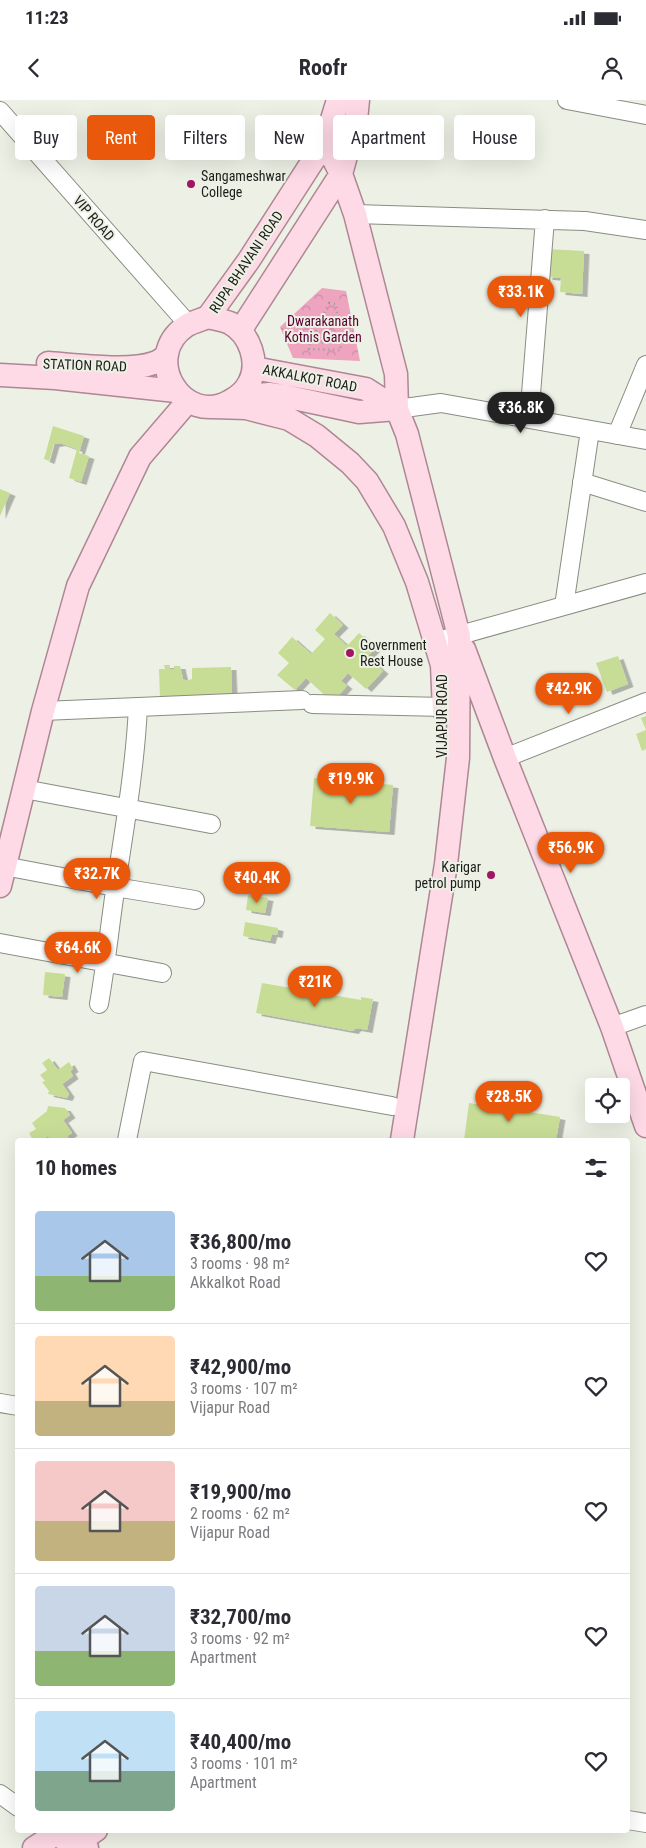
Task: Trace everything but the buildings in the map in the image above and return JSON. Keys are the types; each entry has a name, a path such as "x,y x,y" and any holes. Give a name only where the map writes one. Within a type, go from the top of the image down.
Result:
{"main road":[{"name":"RUPA BHAVANI ROAD","path":"198,321 249,260 325,142 338,100"},
{"path":"240,331 341,174 356,120 358,100"},
{"name":"VIJAPUR ROAD","path":"325,142 341,174 355,214 396,374 397,409 406,434 459,636 458,758 454,796 446,864 402,1138"},
{"path":"0,375 56,378 182,396 200,406 213,407 226,404 246,384 254,354 240,331 229,323 198,321 174,337 166,355 166,367 169,380 182,396"},
{"name":"STATION ROAD","path":"0,361 139,367 154,363 166,355"},
{"path":"246,384 269,394 358,412 397,409"},
{"name":"AKKALKOT ROAD","path":"246,384 366,389 397,409"},
{"path":"2,876 43,711 78,586 140,457 182,396"},
{"name":"VIJAPUR ROAD","path":"213,407 246,408 289,419 317,436 350,463 367,481 394,526 416,582 442,665 444,707 443,753 432,864 387,1138"},
{"path":"459,636 505,758 612,1027 646,1126"},
{"path":"34,1848 88,1833"}],"street":[{"path":"567,100 646,115"},
{"name":"VIP ROAD","path":"0,111 198,321"},
{"path":"355,214 585,221 646,230"},
{"path":"529,419 545,220"},
{"path":"617,435 645,370"},
{"path":"397,409 440,403 646,440"},
{"path":"564,606 590,430"},
{"path":"582,482 646,502"},
{"path":"434,642 646,583"},
{"path":"43,711 307,702 444,707"},
{"path":"505,758 646,702"},
{"path":"99,1004 136,747 138,707"},
{"path":"24,789 211,824"},
{"path":"2,876 115,887 195,900"},
{"path":"0,943 162,973"},
{"path":"612,1027 646,1015"},
{"path":"127,1138 143,1061 392,1106"},
{"path":"0,1403 15,1406"},
{"path":"0,1794 15,1805"},
{"path":"630,1820 646,1823"}],"path":[{"path":"329,303 336,304 341,350 309,349 309,345 329,303"}],"green space":[{"name":"Dwarakanath Kotnis Garden","path":"322,288 346,291 360,361 293,358 280,327"}],"place":[{"name":"Sangameshwar College","path":"191,184"},
{"name":"Government Rest House","path":"350,653"},
{"name":"Karigar petrol pump","path":"491,875"}]}
